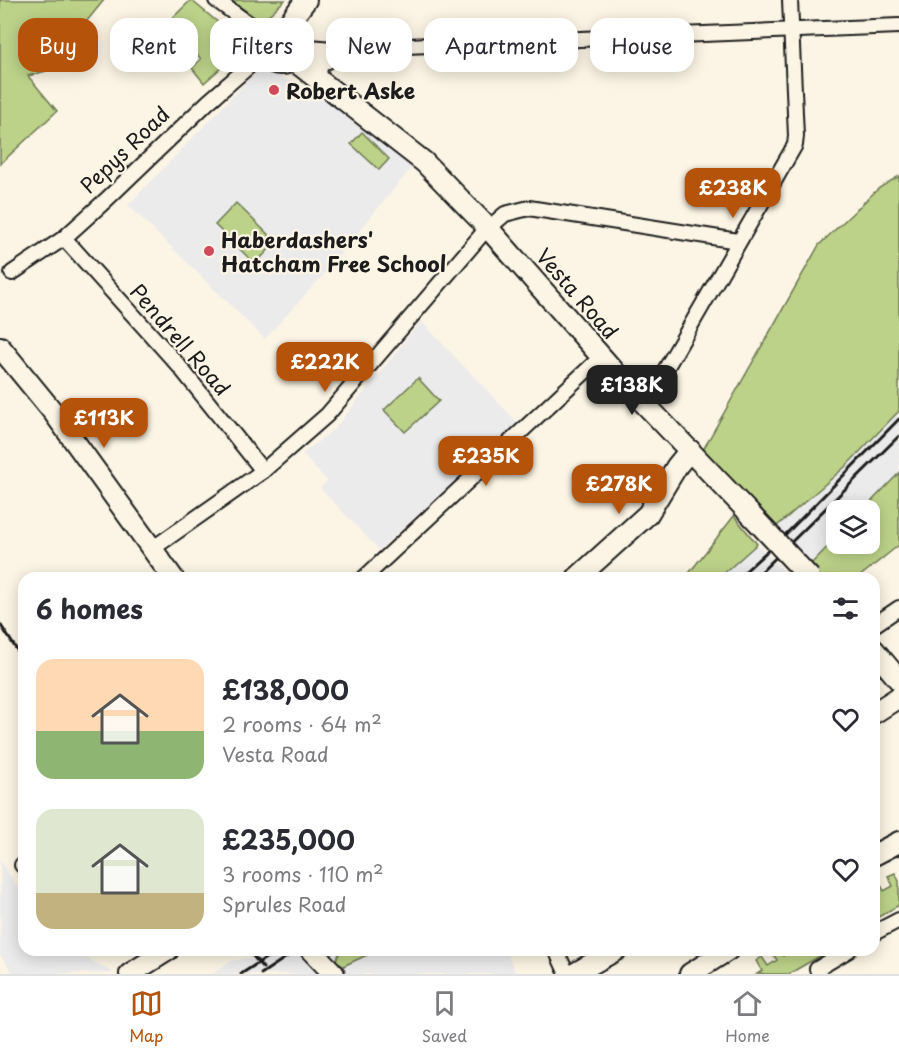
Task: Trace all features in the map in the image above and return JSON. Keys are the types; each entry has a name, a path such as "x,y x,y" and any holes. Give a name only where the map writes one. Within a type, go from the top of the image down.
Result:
{"street":[{"path":"216,0 240,18"},
{"path":"291,18 306,0"},
{"path":"646,403 795,145 790,0"},
{"path":"412,46 899,26"},
{"path":"320,82 316,73 318,63 326,58"},
{"name":"Pepys Road","path":"12,273 64,238 237,72"},
{"name":"Vesta Road","path":"312,72 320,82 424,162 488,228 602,357 804,572"},
{"path":"152,549 262,471 327,415 454,265 488,228 505,214 522,208 738,241"},
{"name":"Pendrell Road","path":"64,238 178,366 262,471"},
{"path":"0,346 54,413 169,572"},
{"path":"370,572 602,357"},
{"path":"584,572 648,514 676,466 690,450"},
{"path":"880,621 899,608"},
{"path":"880,656 899,680"},
{"path":"880,709 899,697"},
{"path":"880,852 899,842"},
{"path":"880,930 899,920"},
{"path":"130,974 158,956"},
{"path":"317,956 334,974"},
{"path":"559,956 567,974"},
{"path":"574,974 606,956"},
{"path":"690,974 718,956"},
{"path":"815,972 840,956"}],"shaded area":[{"path":"259,72 272,72 325,100 413,166 324,274 265,339 128,205 253,75"},
{"path":"421,321 519,424 379,550 320,488 327,481 302,454 335,428"},
{"path":"899,411 899,473 873,500 826,500 826,548 810,565 777,526 846,466"},
{"path":"757,544 785,572 727,572"},
{"path":"0,860 18,888 18,956 83,956 114,973 14,974 0,955"},
{"path":"260,956 328,956 314,968 318,974 213,974 231,961"},
{"path":"365,956 508,956 516,974 347,974 341,967"}],"green space":[{"path":"0,0 104,0 89,18 18,18 18,72 42,72 28,76 57,111 0,164"},
{"path":"191,0 213,18 210,18 210,72 216,72 204,83 195,72 198,72 198,62 201,59 198,56 198,18 172,18"},
{"path":"231,0 285,0 265,18 256,18"},
{"path":"362,132 389,159 379,170 351,144"},
{"path":"899,176 899,411 846,466 777,526 703,450 819,245 879,188"},
{"path":"236,203 276,242 255,264 215,225"},
{"path":"418,378 439,401 405,432 384,410"},
{"path":"899,473 899,545 865,572 816,572 810,565 826,548 826,554 880,554 880,500 873,500"},
{"path":"734,516 757,544 726,572 690,572"},
{"path":"895,873 899,881 899,905 880,916 880,883 884,891 893,886 888,876"},
{"path":"338,956 365,956 341,967 336,960"},
{"path":"774,956 820,956 789,974 757,974 762,971 756,961 762,957 768,966 777,960"}],"railway":[{"path":"745,572 788,532 899,419"},
{"path":"761,572 899,436"},
{"path":"0,624 18,652"},
{"path":"253,956 263,968"},
{"path":"241,974 269,956"},
{"path":"261,974 288,956"}],"place":[{"name":"Robert Aske","path":"274,90"},
{"name":"Haberdashers' Hatcham Free School","path":"209,251"}]}
